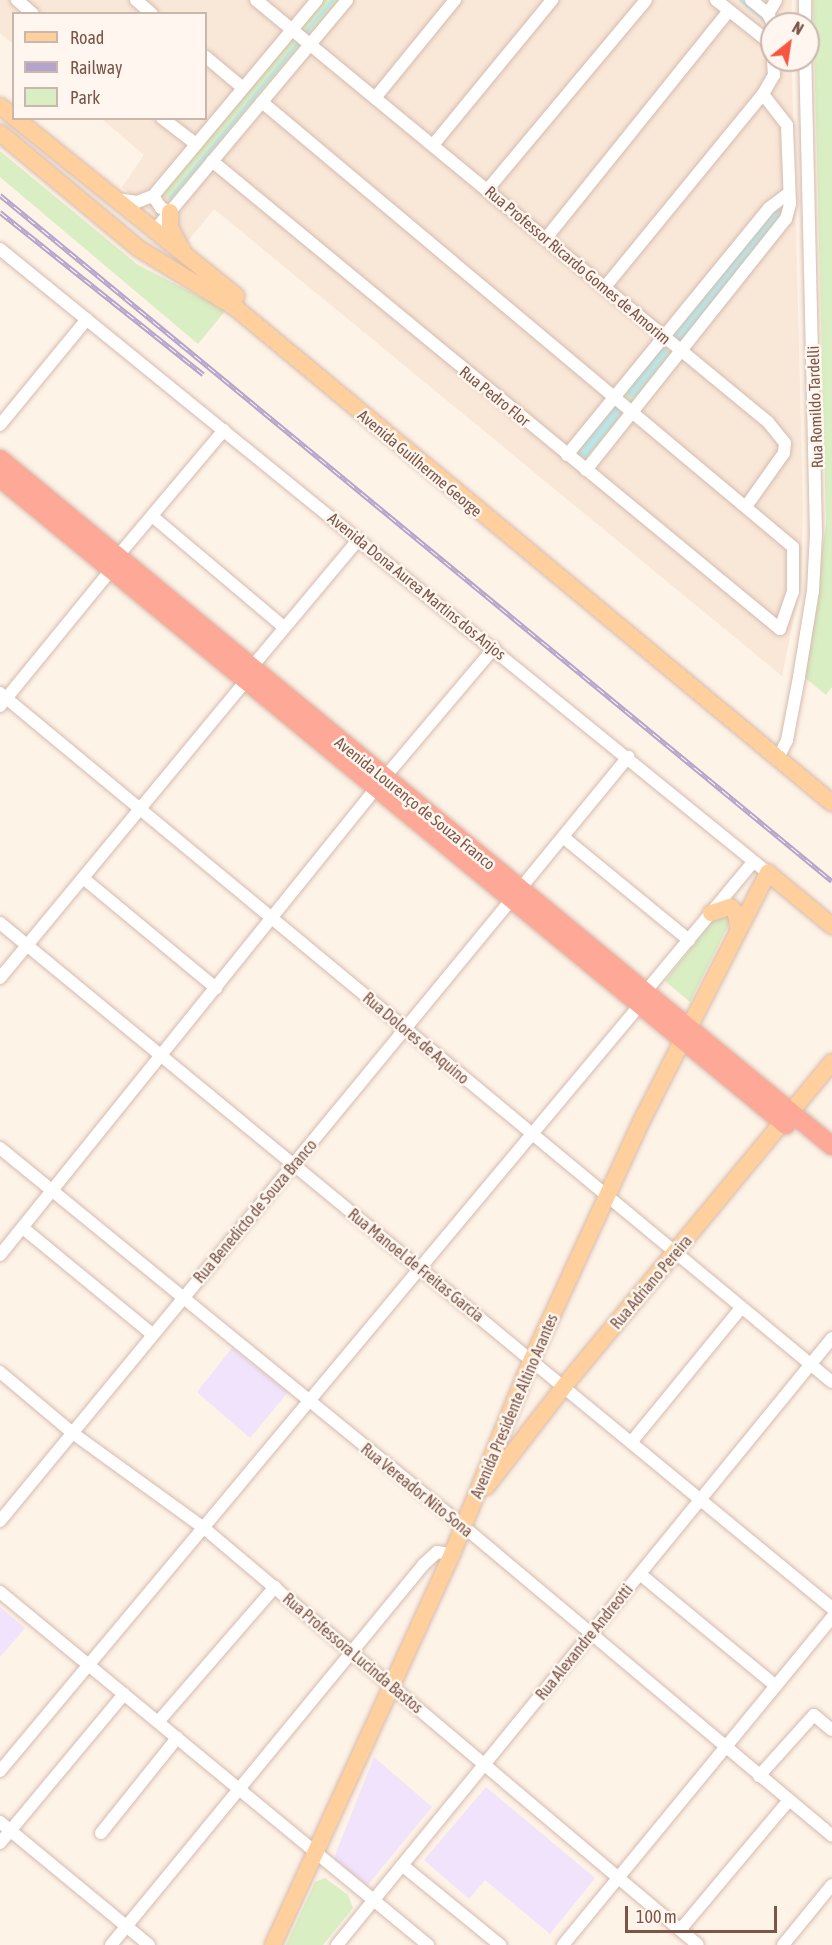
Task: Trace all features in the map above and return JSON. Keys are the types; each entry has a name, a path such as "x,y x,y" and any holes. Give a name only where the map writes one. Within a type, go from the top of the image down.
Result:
{"highway":[{"name":"Avenida Lourenço de Souza Franco","path":"0,459 114,563 786,1117 832,1161"},
{"name":"Avenida Lourenço de Souza Franco","path":"0,478 114,563"},
{"name":"Avenida Lourenço de Souza Franco","path":"786,1117 832,1146"}],"main road":[{"name":"Avenida Guilherme George","path":"0,106 12,116"},
{"name":"Avenida Guilherme George","path":"16,120 188,257 780,754 832,803"},
{"name":"Avenida Guilherme George","path":"0,133 138,248 237,309 780,754 832,790"},
{"path":"170,212 170,228 188,257"},
{"path":"100,216 139,241 146,241 154,231"},
{"name":"Avenida Dona Aurea Martins dos Anjos","path":"768,873 832,926"},
{"name":"Avenida Presidente Altino Arantes","path":"273,1945 452,1554 532,1359 685,1033 768,873"},
{"path":"711,913 730,907 736,913 738,927"},
{"name":"Rua Adriano Pereira","path":"473,1504 565,1385 832,1062"}],"street":[{"path":"17,0 31,12"},
{"path":"135,0 150,12"},
{"name":"Rua Professor Ricardo Gomes de Amorim","path":"256,0 547,237 768,422 785,443 778,463 747,505"},
{"path":"114,198 137,201 153,196 317,0"},
{"path":"154,231 347,0"},
{"path":"375,98 455,0"},
{"path":"433,145 552,0"},
{"path":"488,189 646,0"},
{"path":"716,0 760,35"},
{"path":"751,0 762,12"},
{"path":"547,237 729,11"},
{"path":"207,58 243,88"},
{"path":"604,286 764,94 774,72"},
{"name":"Rua Romildo Tardelli","path":"780,754 791,726 810,613 816,533 805,72"},
{"path":"586,470 783,225 789,194 787,125 764,94"},
{"path":"262,102 747,505"},
{"path":"165,120 196,144"},
{"name":"Rua Pedro Flor","path":"212,161 780,629 793,592 793,547 747,505"},
{"path":"567,455 769,208 789,194"},
{"path":"153,196 160,208 170,212"},
{"name":"Avenida Dona Aurea Martins dos Anjos","path":"0,249 494,648 768,873"},
{"path":"0,425 87,319"},
{"path":"2,699 224,430"},
{"path":"152,516 284,627"},
{"path":"0,978 141,808 284,627 359,539"},
{"path":"0,1255 380,783 494,648"},
{"name":"Rua Dolores de Aquino","path":"2,699 141,808 832,1382"},
{"name":"Rua Benedicto de Souza Branco","path":"0,1521 74,1434 152,1334 295,1165 404,1028 628,757"},
{"path":"563,837 689,940"},
{"path":"0,1771 532,1134 753,862"},
{"path":"83,878 216,988"},
{"name":"Rua Manoel de Freitas Garcia","path":"0,923 633,1440 832,1608"},
{"name":"Rua Vereador Nito Sona","path":"0,1148 308,1402 464,1526 590,1635 832,1836"},
{"path":"23,1228 152,1334"},
{"path":"633,1440 741,1308"},
{"name":"Rua Alexandre Andreotti","path":"337,1945 832,1338"},
{"name":"Rua Professora Lucinda Bastos","path":"0,1372 74,1434 204,1528 698,1945"},
{"path":"111,1945 350,1651 423,1565 438,1552 452,1554"},
{"path":"640,1574 776,1686"},
{"path":"158,1722 275,1587"},
{"path":"0,1592 428,1945"},
{"path":"563,1945 617,1875 832,1617"},
{"path":"0,1843 124,1694"},
{"path":"759,1776 814,1715 832,1730"},
{"path":"101,1833 177,1737"},
{"path":"680,1930 789,1800"},
{"path":"0,1822 149,1945"},
{"path":"402,1865 500,1945"},
{"path":"783,1945 832,1885"}],"shaded area":[{"path":"0,0 792,0 791,12 760,12 760,72 792,72 803,510 801,582 782,676 214,209 187,242 122,187 144,155 103,120 207,120 207,12 12,12 12,43 0,33"},
{"path":"232,1348 288,1392 250,1438 197,1392"},
{"path":"0,1607 25,1628 0,1657"},
{"path":"374,1757 432,1807 367,1886 334,1858"},
{"path":"486,1787 595,1878 550,1934 485,1880 469,1899 424,1860"}],"green space":[{"path":"323,0 341,0 312,35 302,26"},
{"path":"813,0 832,0 832,687 826,695 804,677 826,524 815,72 820,72 820,12 813,12"},
{"path":"292,35 303,44 173,203 160,193"},
{"path":"0,151 138,265 226,310 198,344 0,177"},
{"path":"774,209 784,213 681,343 677,342 672,334"},
{"path":"662,346 672,353 634,401 625,399 623,392"},
{"path":"615,404 624,410 623,415 585,461 575,455"},
{"path":"724,913 731,918 729,924 690,1002 665,981 713,920"},
{"path":"325,1878 348,1895 353,1908 323,1945 286,1945 315,1882"}],"waterway":[{"path":"305,32 332,0"},
{"path":"740,0 760,16"},
{"path":"170,197 297,43"},
{"path":"680,335 778,214"},
{"path":"632,392 663,353"},
{"path":"584,452 619,409"}],"railway":[{"path":"0,195 832,881"},
{"path":"0,212 203,374"}]}
